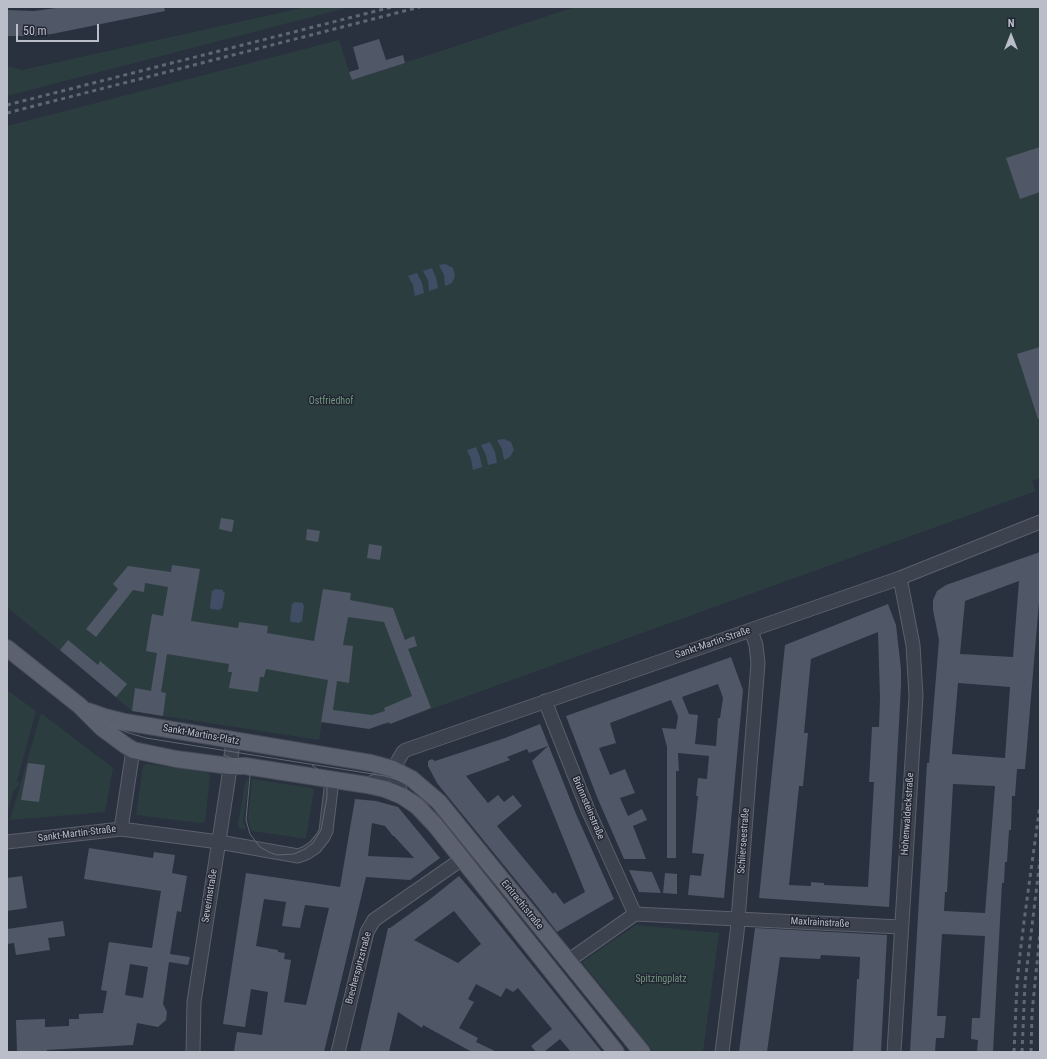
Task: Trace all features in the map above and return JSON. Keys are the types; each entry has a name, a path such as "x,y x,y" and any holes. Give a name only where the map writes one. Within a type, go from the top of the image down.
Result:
{"main road":[{"path":"7,648 80,706 102,728 134,750 176,759 230,766 245,766 367,785"},
{"name":"Sankt-Martins-Platz","path":"80,706 95,714 118,721 371,763 393,769"},
{"name":"Eintrachtstraße","path":"393,769 412,779 439,802 642,1052"},
{"name":"Eintrachtstraße","path":"367,785 385,789 402,796 425,813 616,1052"}],"street":[{"name":"Sankt-Martin-Straße","path":"393,769 403,752 406,750 900,578 1039,521"},
{"name":"Hohenwaldeckstraße","path":"894,1052 916,696 913,645 900,578"},
{"name":"Schlierseestraße","path":"722,1052 738,919 758,663 756,645 751,630"},
{"name":"Brünnsteinstraße","path":"545,701 588,810 635,914"},
{"name":"Severinstraße","path":"193,1052 194,1002 233,740"},
{"path":"120,829 134,750"},
{"path":"367,785 385,776 393,769 402,796"},
{"path":"219,842 298,856 306,853 319,843 326,831 332,780"},
{"name":"Sankt-Martin-Straße","path":"7,842 120,829 219,842"},
{"name":"Brecherspitzstraße","path":"338,1052 367,932 374,920 462,859"},
{"path":"568,961 635,914 738,919"},
{"name":"Maxlrainstraße","path":"738,919 902,927"}],"green space":[{"path":"306,7 350,7 7,96 7,66 22,70"},
{"name":"Ostfriedhof","path":"575,7 1040,7 1040,478 1032,481 1036,491 390,724 382,724 369,729 322,722 319,740 132,711 7,607 7,126 339,40 352,80"},
{"path":"7,690 36,711 17,781 20,783 13,792 7,815"},
{"path":"41,713 113,768 105,812 10,820"},
{"path":"147,764 209,773 210,777 205,822 200,823 136,815 143,766"},
{"path":"248,779 243,821 246,830 239,828 238,824 245,783"},
{"path":"252,779 312,788 314,790 306,838 251,831 248,818"},
{"name":"Spitzingplatz","path":"636,925 719,933 703,1052 654,1052 582,962"}],"water":[{"path":"445,264 453,268 455,276 452,283 445,286 444,275 439,265"},
{"path":"432,268 438,288 429,291 428,280 423,271"},
{"path":"417,273 422,283 424,293 415,296 413,285 408,276"},
{"path":"504,439 511,442 514,450 510,457 504,460 502,449 497,440"},
{"path":"490,442 495,452 497,463 488,465 486,455 481,445"},
{"path":"476,447 482,467 473,470 471,459 467,450"},
{"path":"214,589 223,590 225,593 222,609 220,608 220,610 211,609 210,607 212,590 214,591"},
{"path":"294,602 303,603 304,605 302,622 300,621 300,623 291,622 290,620 292,603 294,604"}],"building":[{"path":"63,7 164,7 165,11 52,34 35,36 7,36 7,10 34,11"},
{"path":"379,39 386,60 403,55 405,63 352,80 349,72 359,69 353,47"},
{"path":"1040,147 1040,192 1020,199 1006,158"},
{"path":"1040,347 1040,418 1038,419 1017,354"},
{"path":"221,518 234,520 232,532 219,529"},
{"path":"307,529 320,531 318,542 306,540"},
{"path":"369,544 382,546 380,560 367,558"},
{"path":"1040,552 1040,590 1025,769 1017,769 1015,796 1012,796 1011,830 1009,830 1007,862 1005,862 1004,883 1002,883 993,1052 977,1052 978,1040 971,1039 972,1018 980,1018 985,936 942,934 937,1016 946,1016 944,1038 936,1038 935,1052 910,1052 927,763 929,763 939,640 933,610 933,600 937,591 946,585","holes":["1019,581 1013,657 960,654 965,601","958,683 1010,687 1005,758 952,754","953,784 995,786 985,913 944,911 945,892 947,892"]},
{"path":"172,565 200,569 191,621 238,628 239,622 268,626 267,633 314,641 323,589 351,593 350,600 393,608 405,640 414,636 417,646 408,649 431,708 390,724 389,722 369,729 321,722 328,680 266,669 264,677 260,677 258,692 229,688 232,672 228,672 229,664 167,654 161,692 166,693 163,716 132,711 135,688 151,691 157,653 146,651 152,614 163,616 168,587 145,583 144,592 133,590 96,637 86,629 118,589 113,584 128,566 171,572","holes":["348,617 384,622 412,696 384,708 385,711 372,715 333,710 337,681 349,683 353,646 343,645"]},
{"path":"888,604 896,625 901,669 889,907 759,898 785,645","holes":["878,632 880,698 879,727 872,727 869,782 874,782 868,887 824,885 824,883 811,882 811,886 789,885 799,786 803,786 808,733 804,733 811,659"]},
{"path":"68,640 98,665 100,661 127,684 116,697 60,650"},
{"path":"731,657 743,690 724,898 688,895 690,875 701,876 704,854 692,853 698,796 696,796 698,778 707,779 709,756 678,753 679,771 676,771 676,858 667,858 667,747 662,728 676,729 678,716 671,700 610,723 616,743 599,748 610,775 625,769 635,793 620,798 628,816 642,809 647,820 633,826 646,859 624,859 597,797 566,716","holes":["718,684 723,698 720,718 718,718 716,746 695,744 698,715 689,714 682,697"]},
{"path":"540,724 576,814 614,899 557,932 437,783 428,766 428,761 432,759 435,761 505,738","holes":["548,746 532,761 585,892 564,904 555,892 553,894 497,826 522,806 513,795 504,802 498,795 488,803 466,776 510,760 507,757 527,749 529,753"]},
{"path":"28,763 45,765 39,802 21,800"},
{"path":"355,799 376,801 398,807 440,858 410,880 366,877 324,1052 234,1052 237,1032 262,1035 268,992 251,989 245,1027 223,1024 246,873 340,887","holes":["372,823 385,826 414,858 368,856","264,899 286,902 282,926 300,928 305,905 329,908 306,1005 284,1002 291,960 284,959 285,953 278,952 278,950 256,946"]},
{"path":"89,848 153,858 154,852 175,855 172,873 187,876 181,912 177,911 170,954 190,957 188,965 169,962 163,1004 167,1012 166,1020 158,1027 137,1023 133,1045 47,1050 47,1052 17,1052 16,1020 45,1019 45,1027 69,1026 69,1019 79,1019 79,1014 103,1013 107,991 101,990 109,942 152,948 161,891 84,879","holes":["130,964 148,967 143,998 125,995"]},
{"path":"629,870 652,872 661,893 639,892"},
{"path":"665,873 677,874 677,894 663,893"},
{"path":"22,876 27,908 7,911 7,878"},
{"path":"459,876 602,1052 571,1052 560,1039 544,1052 536,1052 531,1046 552,1029 518,988 513,992 506,988 501,997 476,984 468,999 474,1002 459,1028 478,1038 476,1042 497,1052 472,1052 423,1025 422,1028 398,1012 389,1052 360,1052 388,928 429,900","holes":["454,911 481,944 458,963 414,940"]},
{"path":"63,921 65,936 48,938 50,950 16,955 14,943 7,944 7,929"},
{"path":"755,928 887,935 881,1052 853,1052 857,979 859,979 860,957 821,955 820,959 780,957 767,1052 739,1052"}],"tram line":[{"path":"7,645 94,714 111,726 129,733 146,738 385,776 413,786 432,803 632,1052"},
{"path":"224,755 240,762 245,766 250,776 246,820 250,834 260,847 277,855 294,854 305,849 313,843 321,830 327,797 327,783 321,772 312,765"}],"railway":[{"path":"7,105 392,7"},
{"path":"7,113 420,7"},
{"path":"1014,1052 1020,954 1040,805"},
{"path":"1022,1052 1025,983 1040,860"},
{"path":"1031,1052 1032,1013 1040,933"}]}
